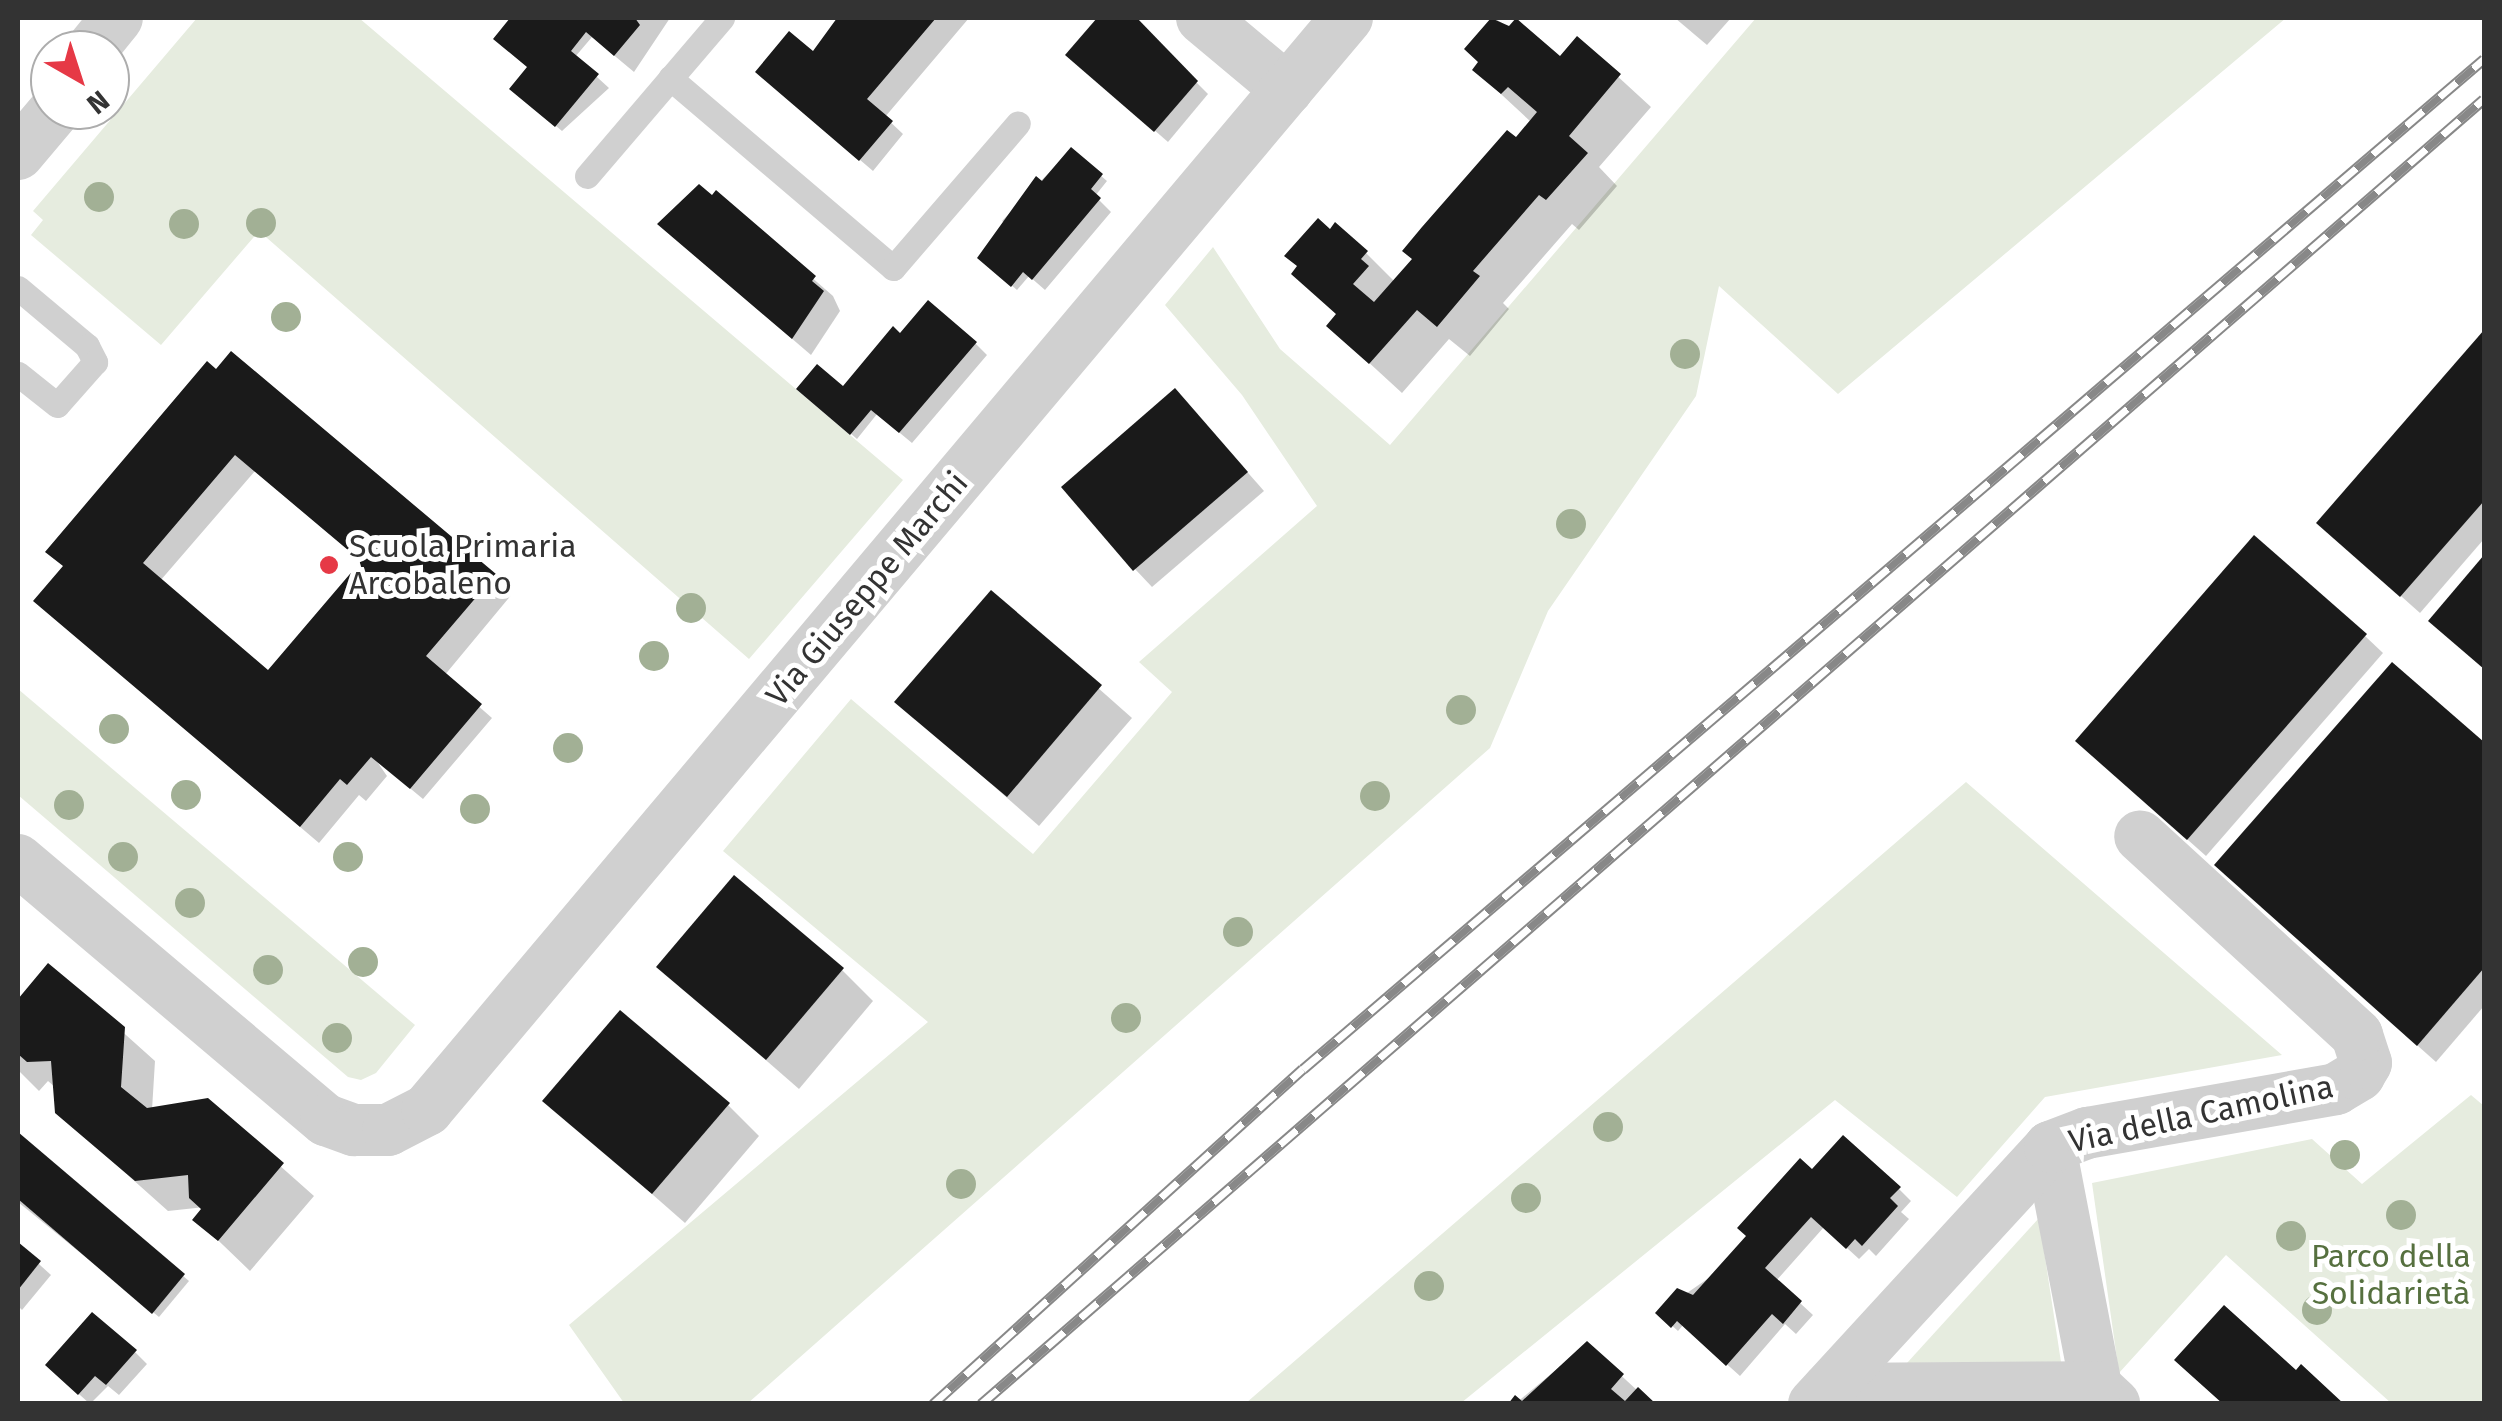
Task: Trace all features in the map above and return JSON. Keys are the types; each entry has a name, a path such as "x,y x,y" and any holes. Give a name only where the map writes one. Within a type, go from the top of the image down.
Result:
{"street":[{"path":"1202,18 1287,89"},
{"name":"Via Giuseppe Marchi","path":"22,874 308,1108 339,1126 368,1132 408,1122 447,1091 1347,18"},
{"path":"18,154 38,130"},
{"name":"Via della Camolina","path":"1821,1396 2050,1147 2087,1133 2336,1089 2366,1062 2366,1050 2346,1023 2140,836"},
{"path":"1821,1396 2105,1395 2050,1147"}],"lane":[{"path":"588,176 722,18"},
{"path":"670,78 893,268 1018,123"},
{"path":"18,288 87,346 95,362 57,404 18,374"}],"green space":[{"path":"197,18 359,18 903,480 749,659 259,231 161,345 31,235 43,220 33,211 102,130 130,130 130,97"},
{"path":"1756,18 2286,18 1838,394 1719,286 1696,396 1548,611 1490,748 748,1403 624,1403 569,1325 928,1022 723,851 851,699 1033,854 1172,692 1139,662 1317,506 1242,395 1165,305 1213,247 1280,349 1390,445"},
{"path":"18,689 415,1025 376,1073 361,1080 348,1077 18,795"},
{"path":"1966,782 2282,1055 2045,1097 1957,1197 1835,1100 1461,1403 1246,1403"},
{"name":"Parco della Solidarietà","path":"2471,1095 2484,1106 2484,1403 2391,1403 2226,1255 2119,1373 2092,1183 2312,1139 2362,1184"},
{"path":"2039,1218 2061,1362 1907,1363"}],"building":[{"path":"510,18 635,18 640,25 614,56 586,32 571,51 599,74 555,127 509,89 527,67 493,39"},
{"path":"837,18 936,18 867,99 893,121 859,161 755,72 789,31 813,51"},
{"path":"1097,18 1137,18 1198,81 1154,132 1065,55"},
{"path":"1491,18 1509,26 1516,18 1560,56 1577,36 1621,74 1569,136 1588,153 1546,200 1539,195 1473,271 1480,276 1437,327 1417,310 1369,364 1326,326 1336,314 1291,274 1297,266 1284,256 1318,218 1330,229 1335,222 1368,251 1361,259 1369,266 1353,284 1374,302 1412,259 1402,251 1422,227 1507,130 1516,137 1537,112 1508,87 1501,94 1472,70 1478,62 1464,49"},
{"path":"1071,147 1103,174 1091,189 1101,198 1032,280 1023,272 1011,287 977,258 1036,176 1042,181"},
{"path":"699,184 712,195 716,190 816,276 812,281 824,291 792,339 657,224"},
{"path":"928,300 977,342 899,433 871,410 850,435 796,389 817,364 843,386 893,326 900,333"},
{"path":"2484,330 2484,501 2400,597 2316,523"},
{"path":"231,351 496,574 426,656 482,704 410,789 371,757 347,785 340,779 300,827 33,601 63,566 45,552 207,361 216,369","holes":["235,455 361,561 268,670 143,563"]},
{"path":"1175,388 1248,472 1133,571 1061,487"},
{"path":"2254,535 2367,634 2187,840 2075,741"},
{"path":"2484,555 2484,669 2428,621"},
{"path":"991,590 1102,685 1007,797 894,702"},
{"path":"2392,662 2484,742 2484,968 2417,1046 2214,865"},
{"path":"734,875 844,968 766,1060 656,967"},
{"path":"48,963 125,1027 121,1087 147,1108 208,1098 284,1163 218,1241 192,1220 201,1209 189,1198 188,1175 135,1181 55,1113 51,1061 27,1062 18,1054 18,999"},
{"path":"620,1010 730,1103 652,1194 542,1101"},
{"path":"18,1132 185,1274 152,1314 18,1199"},
{"path":"1843,1135 1901,1187 1890,1198 1898,1206 1862,1246 1855,1239 1846,1249 1811,1217 1765,1268 1802,1301 1783,1324 1772,1314 1726,1366 1677,1321 1671,1328 1655,1313 1677,1288 1693,1295 1746,1236 1737,1228 1800,1158 1812,1169"},
{"path":"18,1242 41,1261 18,1290"},
{"path":"2224,1305 2296,1370 2301,1364 2344,1404 2223,1404 2174,1360"},
{"path":"92,1312 137,1350 106,1385 95,1376 78,1395 45,1365"},
{"path":"1587,1341 1624,1374 1611,1389 1625,1401 1638,1387 1656,1404 1508,1404 1515,1395 1522,1401"}],"railway":[{"path":"933,1404 1303,1069 2484,59"},
{"path":"981,1404 2484,99"}],"place":[{"name":"Scuola Primaria Arcobaleno","path":"329,565"}]}
